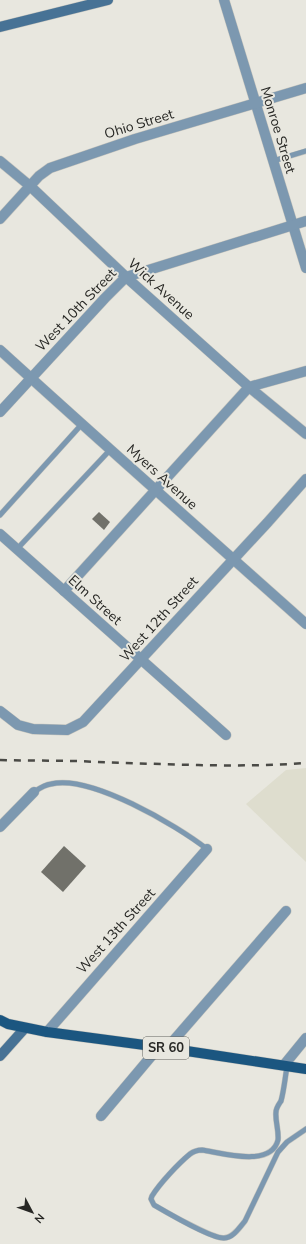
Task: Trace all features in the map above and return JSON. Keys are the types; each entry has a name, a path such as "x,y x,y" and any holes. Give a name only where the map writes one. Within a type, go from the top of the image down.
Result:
{"main road":[{"path":"0,27 108,0"},
{"name":"SR 60","path":"0,1020 8,1024 47,1032 163,1047 306,1069"},
{"path":"0,1056 25,1028"}],"street":[{"name":"Monroe Street","path":"224,0 306,268"},
{"name":"Ohio Street","path":"0,219 30,186 48,170 64,162 135,139 306,88"},
{"name":"Wick Avenue","path":"0,161 30,186 126,277 249,387 306,434"},
{"name":"West 10th Street","path":"0,412 126,277 306,221"},
{"name":"Myers Avenue","path":"0,350 154,490 234,558 306,624"},
{"path":"64,591 249,387 306,371"},
{"name":"West 12th Street","path":"0,711 18,726 33,729 60,730 73,728 83,722 306,480"},
{"name":"Elm Street","path":"0,534 226,735"},
{"path":"0,827 34,792"},
{"name":"West 13th Street","path":"47,1032 207,849"},
{"path":"101,1116 286,911"},
{"path":"286,1066 306,1038"}],"lane":[{"path":"273,161 306,151"},
{"path":"0,515 82,424"},
{"path":"17,549 110,450"},
{"path":"34,792 42,786 52,783 79,784 100,790 152,813 191,837 207,849"},
{"path":"286,1066 280,1101 276,1110 278,1139 272,1150 267,1154 256,1157 197,1150 191,1153 166,1179 152,1196 152,1202 181,1220 218,1238 228,1238 239,1229 245,1221 278,1152 287,1142 306,1129"}],"shaded area":[{"path":"306,768 306,862 246,804 286,770"}],"building":[{"path":"99,512 110,522 104,530 92,519"},
{"path":"64,846 86,866 63,892 41,872"}],"railway":[{"path":"0,760 175,765 306,763"}]}
